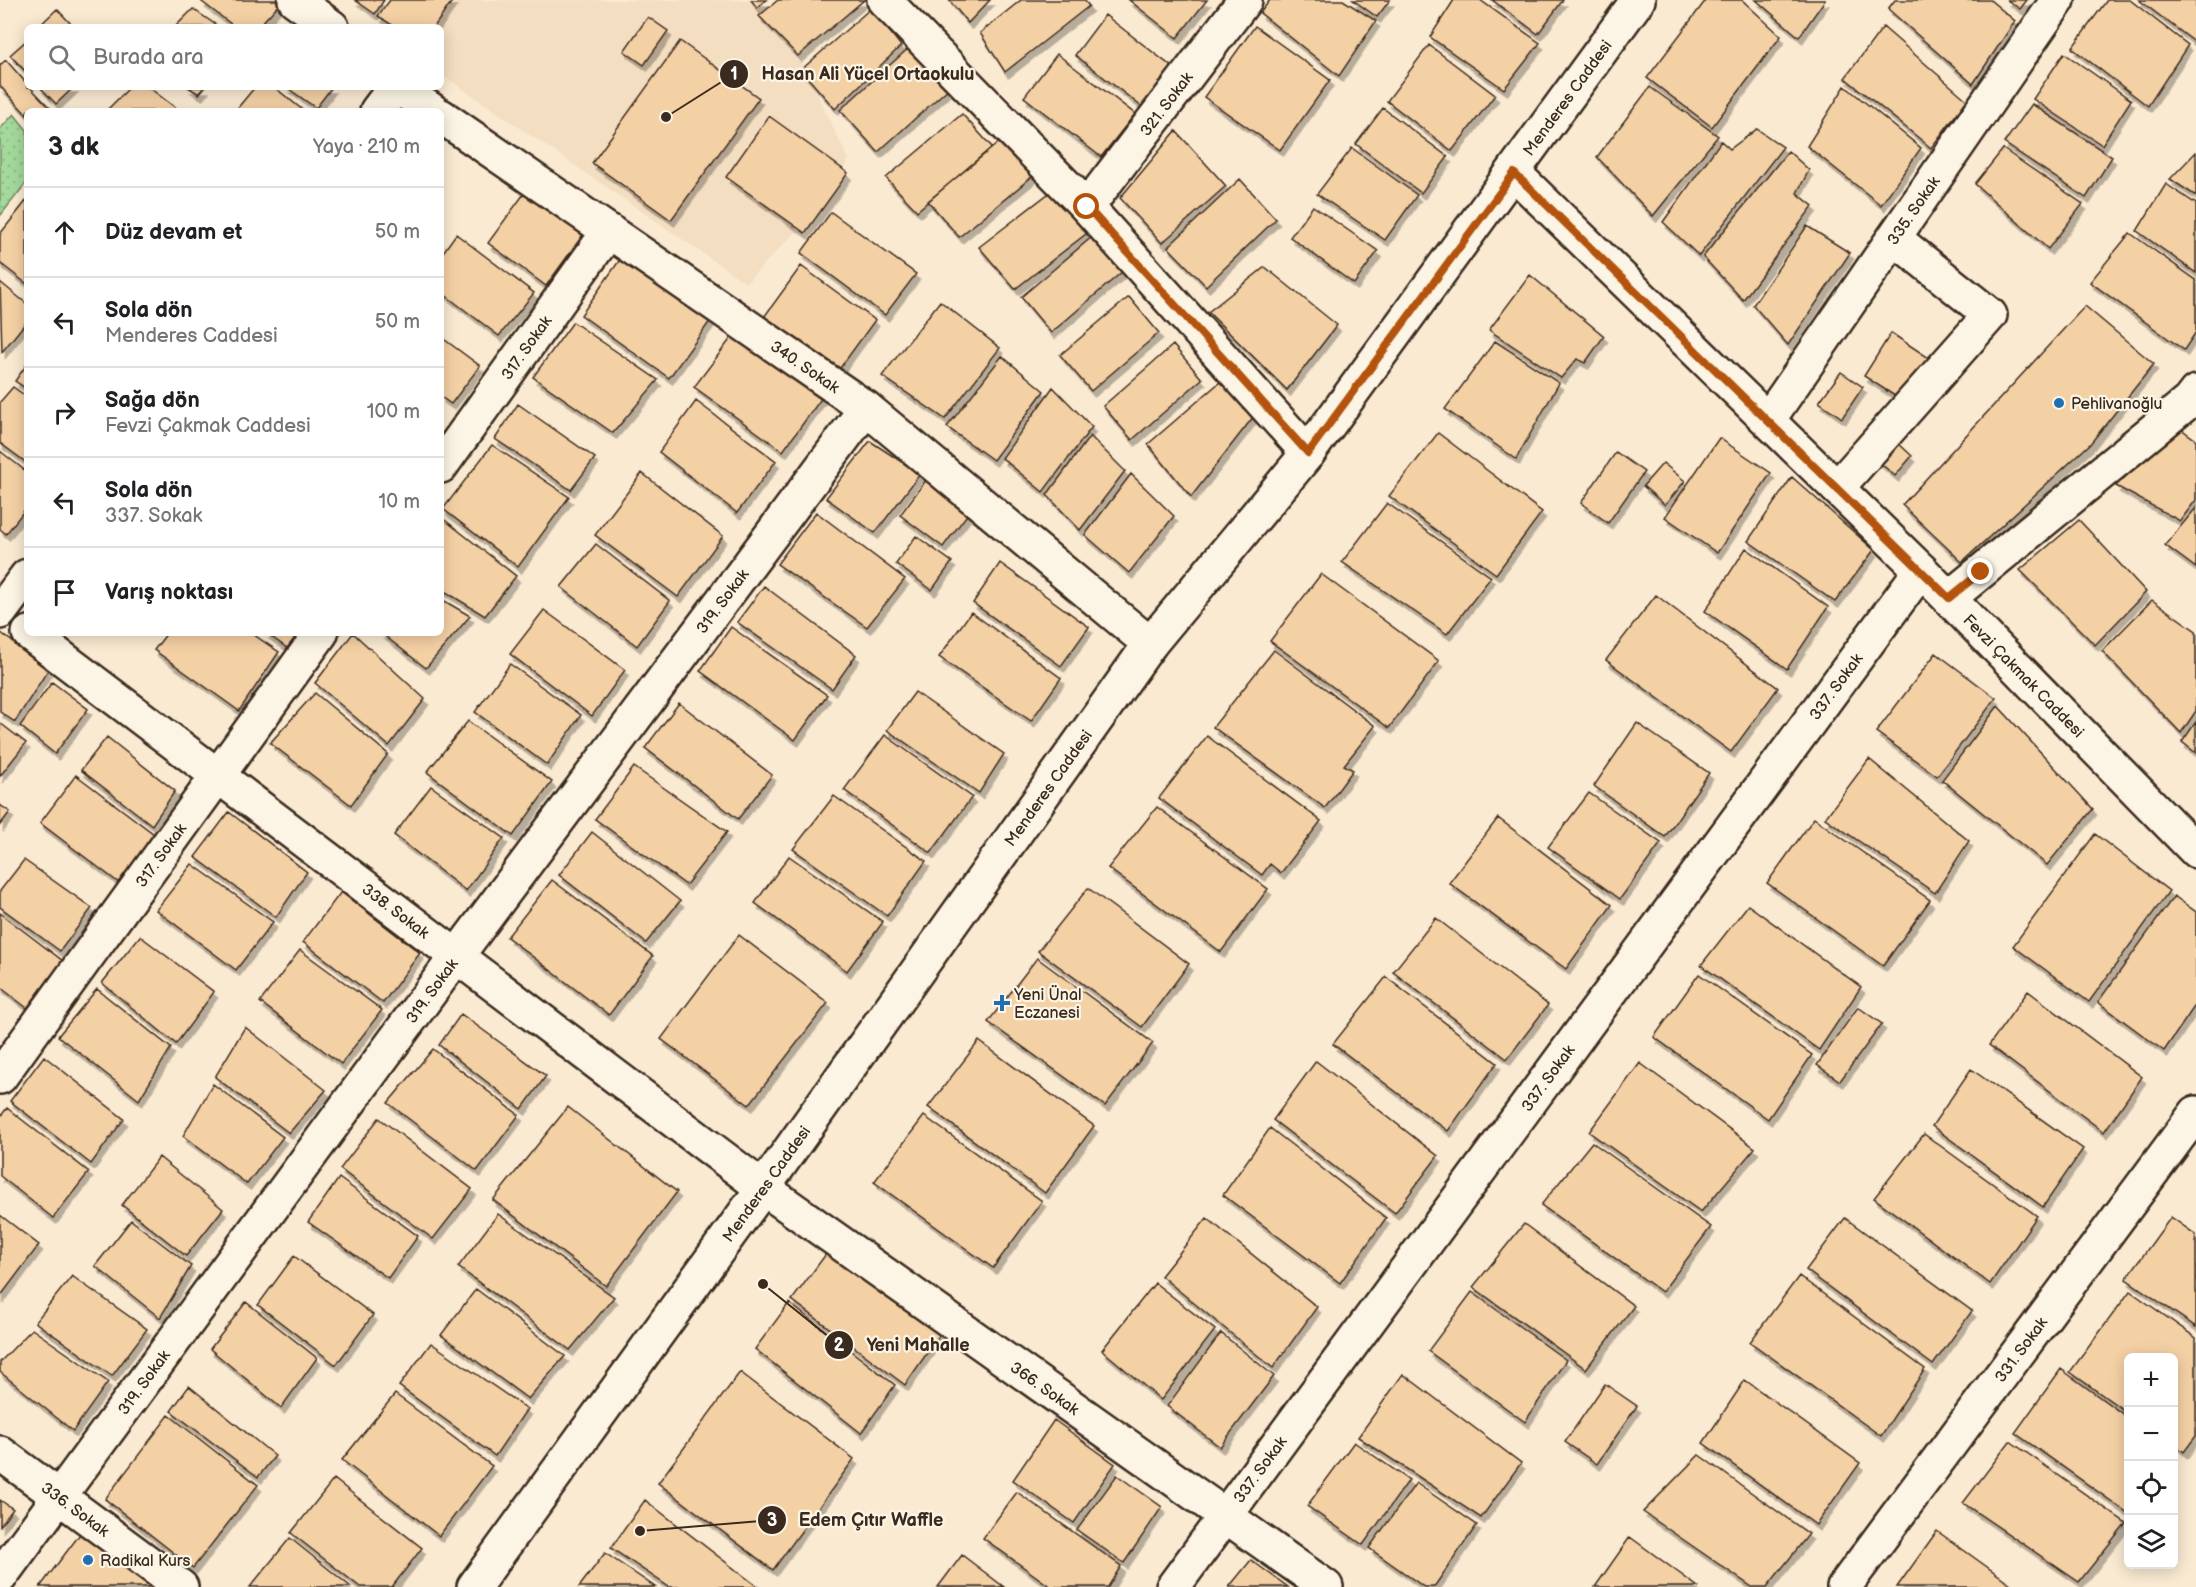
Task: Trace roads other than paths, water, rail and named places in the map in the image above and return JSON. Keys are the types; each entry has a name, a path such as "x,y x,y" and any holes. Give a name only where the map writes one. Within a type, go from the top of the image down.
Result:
{"street":[{"path":"295,0 328,24"},
{"path":"885,0 1087,207 1308,453"},
{"name":"321. Sokak","path":"1087,207 1245,0"},
{"name":"Menderes Caddesi","path":"474,1587 763,1188 1150,644 1308,453 1638,0"},
{"name":"335. Sokak","path":"1768,420 2058,0"},
{"path":"380,108 394,90"},
{"path":"402,90 428,108"},
{"name":"340. Sokak","path":"444,118 866,408 1150,644"},
{"name":"Fevzi Çakmak Caddesi","path":"1514,173 1921,570 2196,851"},
{"name":"317. Sokak","path":"444,462 609,231"},
{"path":"1837,488 1990,315 1894,238"},
{"path":"1949,598 2194,400"},
{"name":"319. Sokak","path":"0,1577 456,957 866,408"},
{"name":"337. Sokak","path":"1173,1587 1921,570"},
{"path":"0,611 24,580"},
{"name":"338. Sokak","path":"0,611 24,629"},
{"name":"338. Sokak","path":"33,636 763,1188"},
{"name":"317. Sokak","path":"0,1077 319,636"},
{"name":"331. Sokak","path":"1844,1587 2196,1113"},
{"name":"366. Sokak","path":"763,1188 1326,1587"},
{"name":"336. Sokak","path":"0,1453 181,1587"}],"place":[{"name":"Hasan Ali Yücel Ortaokulu","path":"666,117"},
{"name":"Pehlivanoğlu","path":"2059,403"},
{"name":"Yeni Ünal Eczanesi","path":"1002,1003"},
{"name":"Yeni Mahalle","path":"763,1284"},
{"name":"Edem Çıtır Waffle","path":"640,1531"},
{"name":"Radikal Kurs","path":"88,1560"}]}
